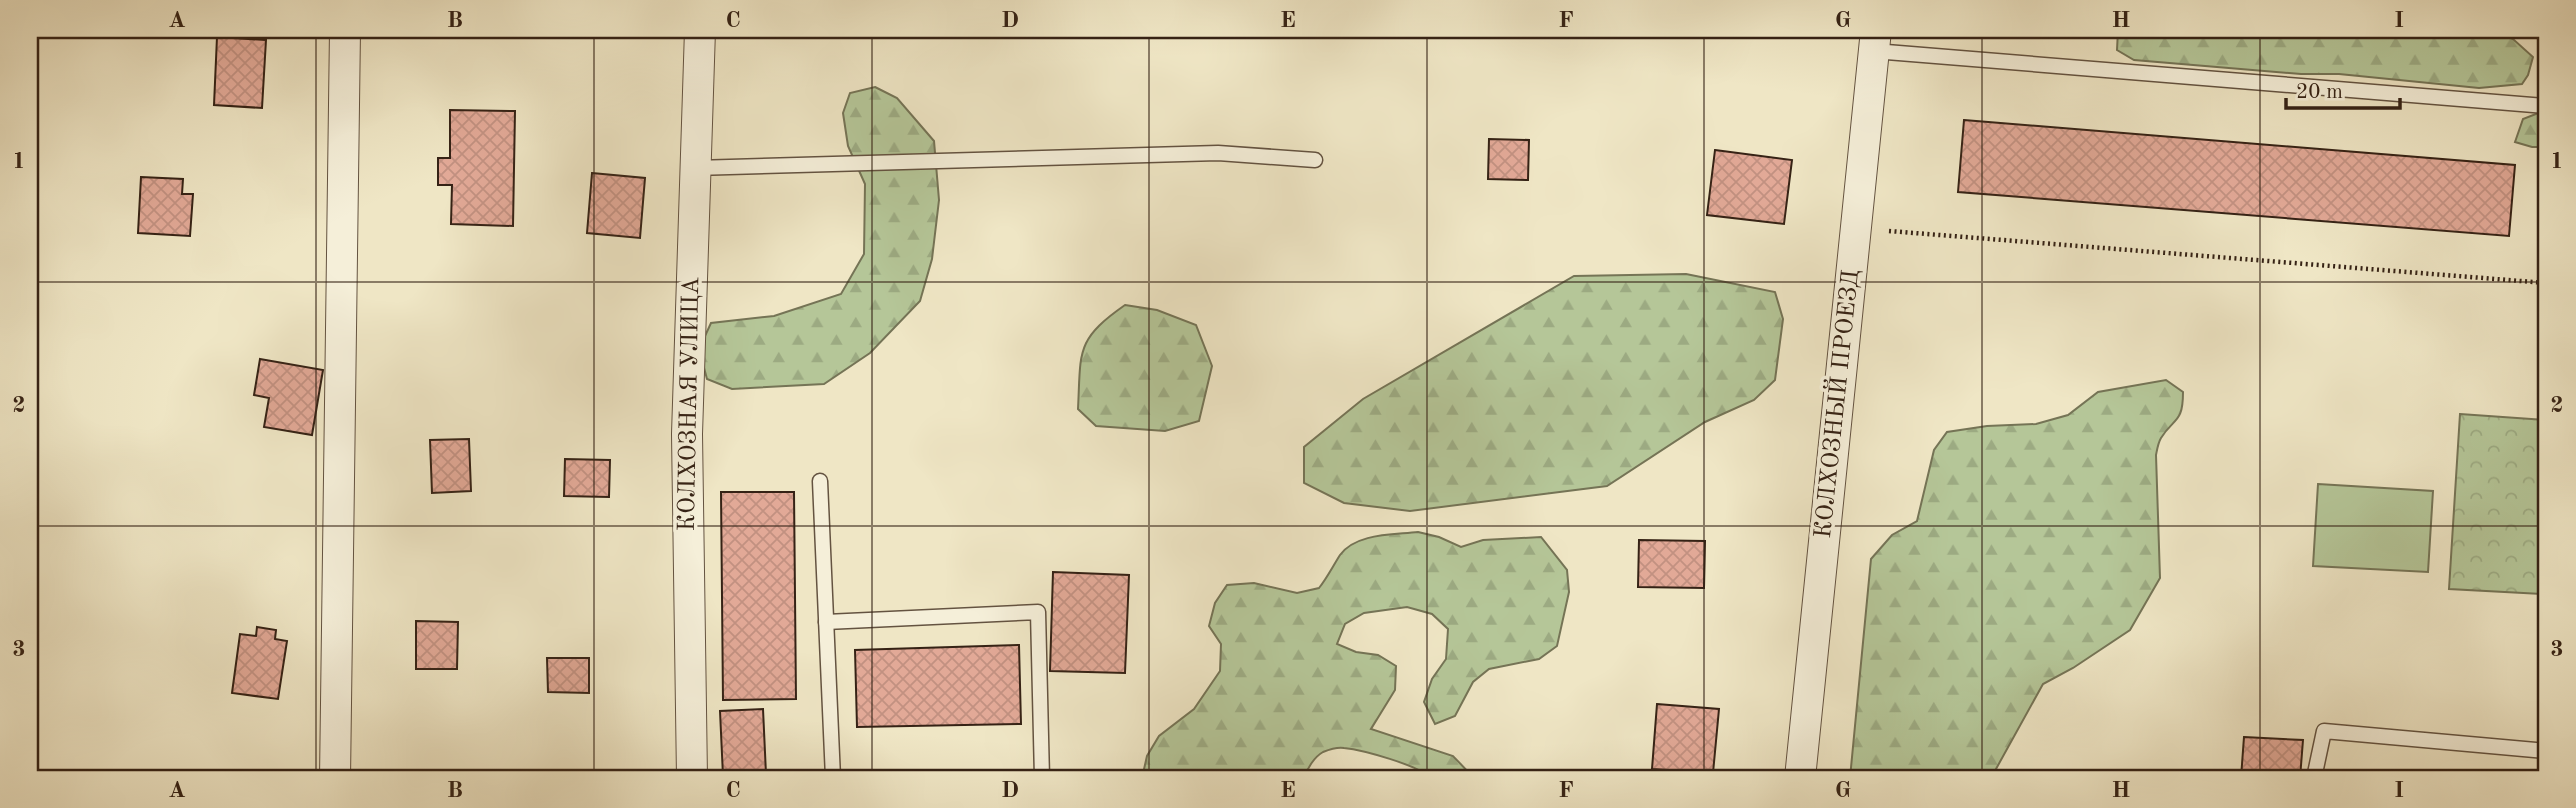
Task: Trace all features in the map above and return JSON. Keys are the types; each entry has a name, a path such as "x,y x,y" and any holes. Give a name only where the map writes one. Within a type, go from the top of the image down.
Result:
{"street":[{"path":"334,778 345,30"},
{"name":"КОЛХОЗНАЯ УЛИЦА","path":"692,778 687,434 700,30"},
{"name":"КОЛХОЗНЫЙ ПРОЕЗД","path":"1800,778 1875,41"}],"lane":[{"path":"1875,41 2546,106"},
{"path":"695,168 1218,153 1315,160"},
{"path":"820,481 833,778"},
{"path":"826,622 1038,612 1042,778"},
{"path":"2314,778 2324,731 2546,751"}],"path":[{"path":"1856,229 2546,283"}],"green space":[{"path":"2118,30 2495,30 2513,39 2533,57 2528,75 2522,84 2479,88 2339,74 2301,74 2134,60 2117,50"},
{"path":"875,87 897,98 934,141 939,200 932,259 920,301 870,353 824,384 732,389 707,379 699,349 711,323 774,316 841,294 864,254 865,184 848,146 843,113 850,93"},
{"path":"2546,110 2546,147 2532,147 2515,142 2523,119"},
{"path":"1686,274 1775,292 1783,319 1775,380 1754,400 1705,422 1607,486 1410,511 1344,503 1304,483 1304,447 1363,399 1574,276"},
{"path":"1125,305 1157,310 1196,325 1212,366 1199,421 1165,431 1096,426 1078,409 1084,348 1097,328"},
{"path":"2166,380 2183,392 2183,402 2177,419 2161,438 2156,455 2160,578 2130,630 2073,668 2043,684 1991,778 1850,778 1871,559 1892,535 1917,521 1934,450 1947,432 1987,426 2036,424 2068,415 2098,392"},
{"path":"2460,414 2546,420 2546,527 2542,594 2449,589"},
{"path":"2318,484 2433,491 2428,572 2313,566"},
{"path":"1418,532 1439,537 1461,547 1483,540 1541,537 1567,570 1569,592 1557,646 1539,659 1489,669 1473,682 1455,716 1435,724 1424,702 1432,679 1446,659 1448,629 1432,614 1407,607 1364,613 1345,624 1337,644 1356,652 1378,655 1396,666 1395,690 1371,729 1453,756 1474,778 1431,778 1415,768 1390,759 1342,748 1320,754 1304,778 1142,778 1147,756 1159,736 1194,709 1220,671 1221,644 1209,626 1215,603 1227,585 1254,583 1297,593 1319,588 1340,555 1355,543 1376,536"}],"building":[{"path":"1774,30 1809,30 1809,33"},
{"path":"217,37 266,40 262,108 214,105"},
{"path":"450,110 515,111 513,226 451,224 452,185 438,185 438,158 450,158"},
{"path":"1964,120 2515,165 2509,236 1958,192"},
{"path":"1489,139 1529,140 1528,180 1488,179"},
{"path":"1715,150 1792,160 1784,224 1707,215"},
{"path":"592,173 645,178 640,238 587,233"},
{"path":"141,177 183,179 182,194 193,194 190,236 138,233"},
{"path":"260,359 323,370 312,435 264,427 269,398 254,395"},
{"path":"469,439 471,491 432,493 430,440"},
{"path":"565,459 610,460 609,497 564,496"},
{"path":"721,492 794,492 796,699 723,700"},
{"path":"1639,540 1705,541 1704,588 1638,587"},
{"path":"1053,572 1129,575 1125,673 1050,671"},
{"path":"416,621 458,622 457,669 416,669"},
{"path":"257,627 276,630 275,639 287,641 278,699 232,693 240,634 256,636"},
{"path":"1019,645 1021,724 857,727 855,650"},
{"path":"547,658 589,658 589,693 548,692"},
{"path":"1657,704 1719,709 1713,773 1652,769"},
{"path":"763,709 766,774 723,776 720,711"},
{"path":"2244,737 2303,740 2300,778 2241,778"}]}
